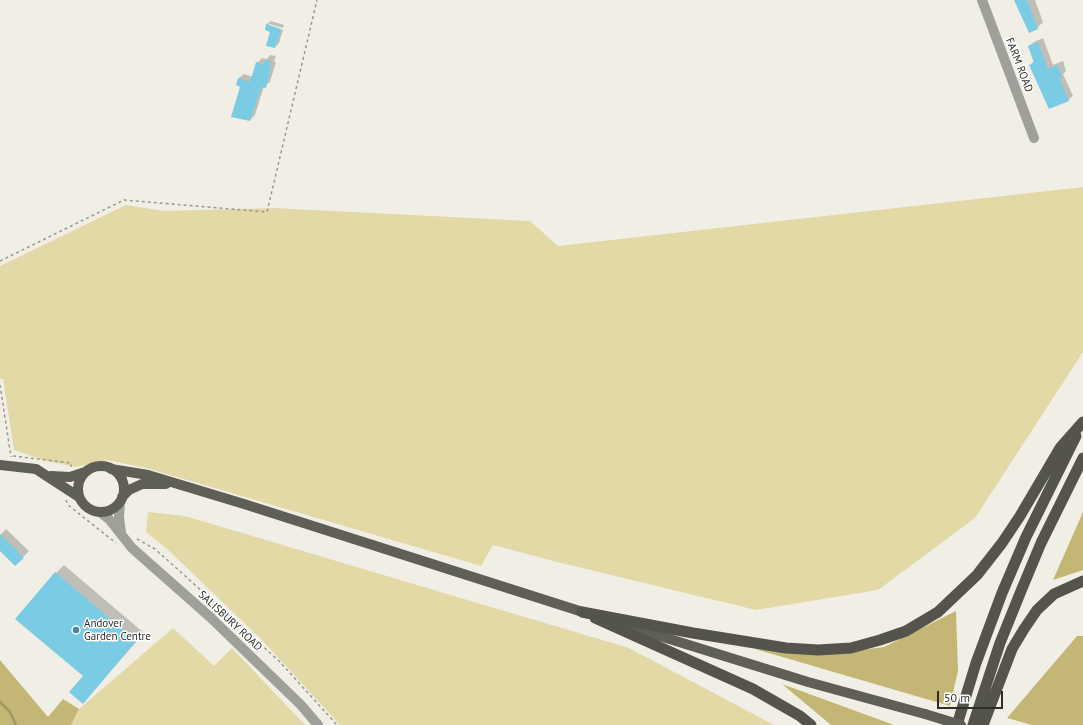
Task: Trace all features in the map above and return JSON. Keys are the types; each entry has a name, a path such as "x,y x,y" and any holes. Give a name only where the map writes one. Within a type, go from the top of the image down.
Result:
{"highway":[{"path":"582,612 693,633 786,648 818,650 851,648 906,631 938,612 977,575 998,548 1016,521 1060,448 1083,422"},
{"path":"957,725 976,663 1002,593 1026,537 1083,422"},
{"path":"973,725 1000,642 1021,591 1041,543 1083,458"},
{"path":"983,725 1012,649 1037,610 1054,594 1083,581"},
{"path":"582,612 753,689 800,716 811,725"}],"main road":[{"path":"0,465 12,465 36,469 49,476 79,497 86,507 100,512 108,511 129,490 142,484 180,485"},
{"path":"49,476 70,477 98,467 148,475 321,527 582,612 808,682 961,725"},
{"path":"111,469 120,478 123,484 121,499"},
{"path":"79,497 79,484 85,472"}],"street":[{"name":"FARM ROAD","path":"982,0 1034,138"},
{"path":"121,499 119,517 124,539"},
{"name":"SALISBURY ROAD","path":"100,512 109,519 124,539 210,617 301,705 318,725"}],"path":[{"path":"0,261 124,200 267,212 317,0"},
{"path":"0,385 12,465"},
{"path":"124,539 131,538 141,540 154,549 279,661 337,725"}],"shaded area":[{"path":"1083,187 1083,352 975,518 878,590 756,610 493,545 481,566 146,468 107,460 76,467 46,461 14,450 3,379 0,379 0,266 126,205 164,211 274,208 530,221 558,246"},
{"path":"148,512 185,516 629,648 774,725 340,725 261,639 166,548 146,532"},
{"path":"1083,512 1083,570 1053,580"},
{"path":"956,611 958,671 950,706 755,649 822,655 884,647"},
{"path":"173,628 214,666 232,648 305,725 71,725 79,709"},
{"path":"1077,636 1083,636 1083,725 1032,725 1007,718"},
{"path":"0,660 48,717 63,699 79,709 71,725 0,725"},
{"path":"782,684 894,725 831,725"}],"building":[{"path":"1014,0 1027,0 1038,29 1029,33"},
{"path":"266,24 281,29 275,48 266,46 270,32 265,30"},
{"path":"1038,42 1048,69 1058,65 1062,77 1059,78 1069,101 1049,109 1029,65 1034,63 1028,46"},
{"path":"265,60 271,61 266,88 261,87 250,121 231,117 240,87 236,85 238,78 250,82 256,62 264,64"},
{"path":"0,534 24,558 15,566 0,551"},
{"name":"Andover Garden Centre","path":"55,572 136,641 83,704 69,692 83,676 15,619"}],"waterway":[{"path":"0,702 10,712 16,725"}],"place":[{"name":"Andover Garden Centre","path":"76,630"}]}
